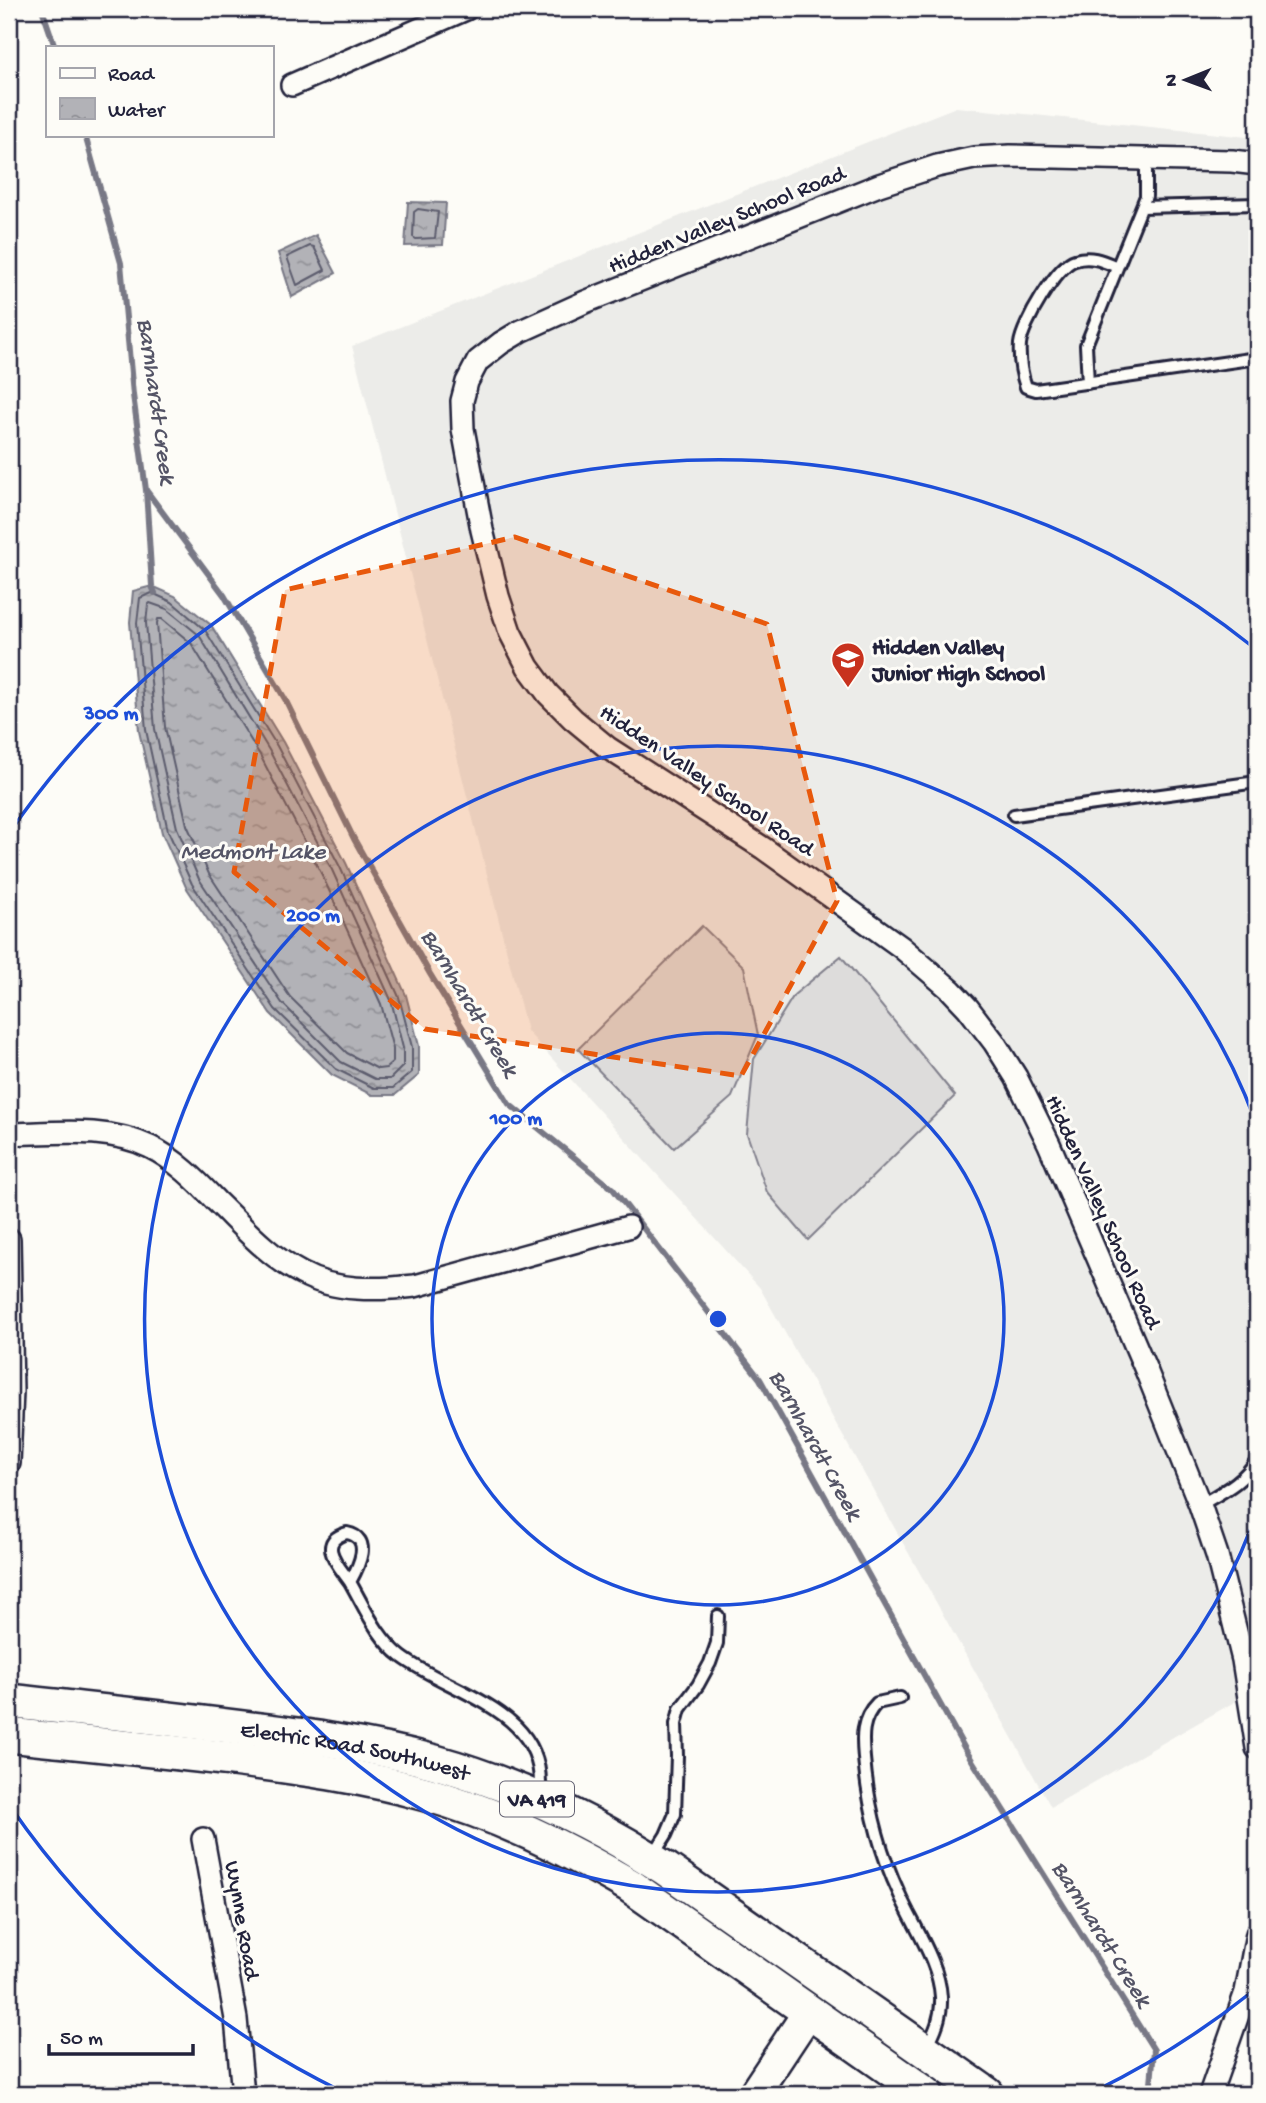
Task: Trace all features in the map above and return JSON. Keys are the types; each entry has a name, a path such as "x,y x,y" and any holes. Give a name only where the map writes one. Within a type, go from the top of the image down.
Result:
{"main road":[{"name":"Electric Road Southwest","path":"9,1701 309,1736 374,1747 437,1763 538,1800 611,1835 651,1859 987,2094"},
{"name":"Electric Road Southwest","path":"9,1735 304,1768 366,1779 471,1809 522,1829 620,1880 926,2094"}],"street":[{"path":"292,85 466,9"},
{"name":"Hidden Valley School Road","path":"1257,164 1146,158 1010,156 974,158 937,166 879,186 585,302 521,331 478,361 467,382 462,401 463,429 482,530 498,596 510,632 528,667 548,694 608,748 763,848 901,947 968,1008 1016,1077 1049,1144 1146,1370 1200,1505 1217,1555 1243,1660 1257,1748"},
{"path":"9,1134 96,1133 124,1138 150,1147 202,1186 245,1230 301,1273 325,1282 351,1287 386,1289 415,1286 628,1227"},
{"path":"9,1239 12,1391 9,1463"},
{"name":"Wynne Road","path":"202,1839 236,2019 243,2094"},
{"path":"1210,2094 1246,1992 1257,1934"},
{"path":"754,2094 809,2011"}],"lane":[{"path":"1088,383 1086,345 1146,196 1146,158"},
{"path":"1142,206 1257,204"},
{"path":"1117,267 1095,258 1073,260 1054,278 1034,309 1020,341 1021,374 1026,387 1036,390 1257,358"},
{"path":"1014,815 1257,782"},
{"path":"1200,1505 1236,1484 1257,1460"},
{"path":"350,1582 377,1629 402,1657 492,1707 514,1723 536,1757 540,1771 538,1800"},
{"path":"651,1859 675,1814 676,1724 680,1709 710,1663 717,1643 718,1616"},
{"path":"900,1698 877,1703 865,1720 862,1733 866,1781 874,1825 899,1894 928,1954 941,1995 936,2029 924,2050"}],"highlighted area":[{"path":"515,537 767,624 837,901 741,1076 425,1029 234,872 285,590"}],"shaded area":[{"name":"Hidden Valley Junior High School","path":"956,107 1257,138 1257,1689 1051,1807 760,1288 527,1031 352,346"},
{"path":"702,926 744,967 758,1035 732,1097 674,1148 578,1049"},
{"path":"841,956 955,1096 808,1240 767,1192 747,1134 754,1059 794,995"}],"water":[{"path":"408,202 446,203 443,245 405,246"},
{"path":"316,235 336,273 292,297 278,253"},
{"name":"Medmont Lake","path":"152,586 175,596 211,625 283,742 346,863 406,995 419,1046 419,1075 395,1095 372,1095 332,1075 270,1013 186,887 162,833 139,731 130,622 133,591"}],"waterway":[{"name":"Barnhardt Creek","path":"42,9 55,46"},
{"name":"Barnhardt Creek","path":"85,136 121,263 133,395 146,490 152,586 155,593"},
{"name":"Barnhardt Creek","path":"146,490 224,595 285,699 354,839 430,974 509,1104 613,1189 760,1379 965,1749 1154,2050 1150,2094"}],"place":[{"name":"Hidden Valley Junior High School","path":"848,689"}]}
